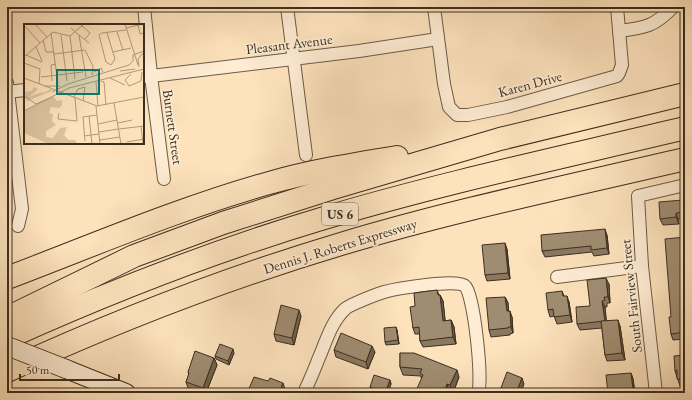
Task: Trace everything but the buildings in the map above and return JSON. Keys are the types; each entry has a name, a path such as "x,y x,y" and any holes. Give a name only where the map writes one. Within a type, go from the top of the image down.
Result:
{"highway":[{"path":"7,318 109,267 160,245 333,188 500,139 683,95"},
{"name":"Dennis J. Roberts Expressway","path":"7,338 49,319 183,266 269,235 428,190 685,128"},
{"path":"7,278 204,203 269,183 341,166 500,139"},
{"name":"Dennis J. Roberts Expressway","path":"7,371 115,323 205,288 342,243 435,218 685,158"},
{"path":"647,168 685,162"},
{"path":"7,386 115,323"}],"main road":[{"path":"7,346 126,393"}],"street":[{"name":"Burnett Street","path":"144,7 147,76 152,84 164,179"},
{"path":"287,7 306,155"},
{"path":"434,7 438,39"},
{"path":"617,7 619,31 648,26 663,17 673,7"},
{"name":"Karen Drive","path":"438,39 444,84 449,107 457,115 468,115 617,76 622,65 619,31"},
{"name":"Pleasant Avenue","path":"147,76 359,51 438,39"},
{"path":"18,226 22,209 7,89 24,90"},
{"name":"South Fairview Street","path":"656,393 642,266 638,196 685,185"},
{"path":"557,277 642,266"},
{"path":"304,393 333,323 346,308 384,292 433,284 456,283 466,286 473,315 479,359 478,393"}]}
